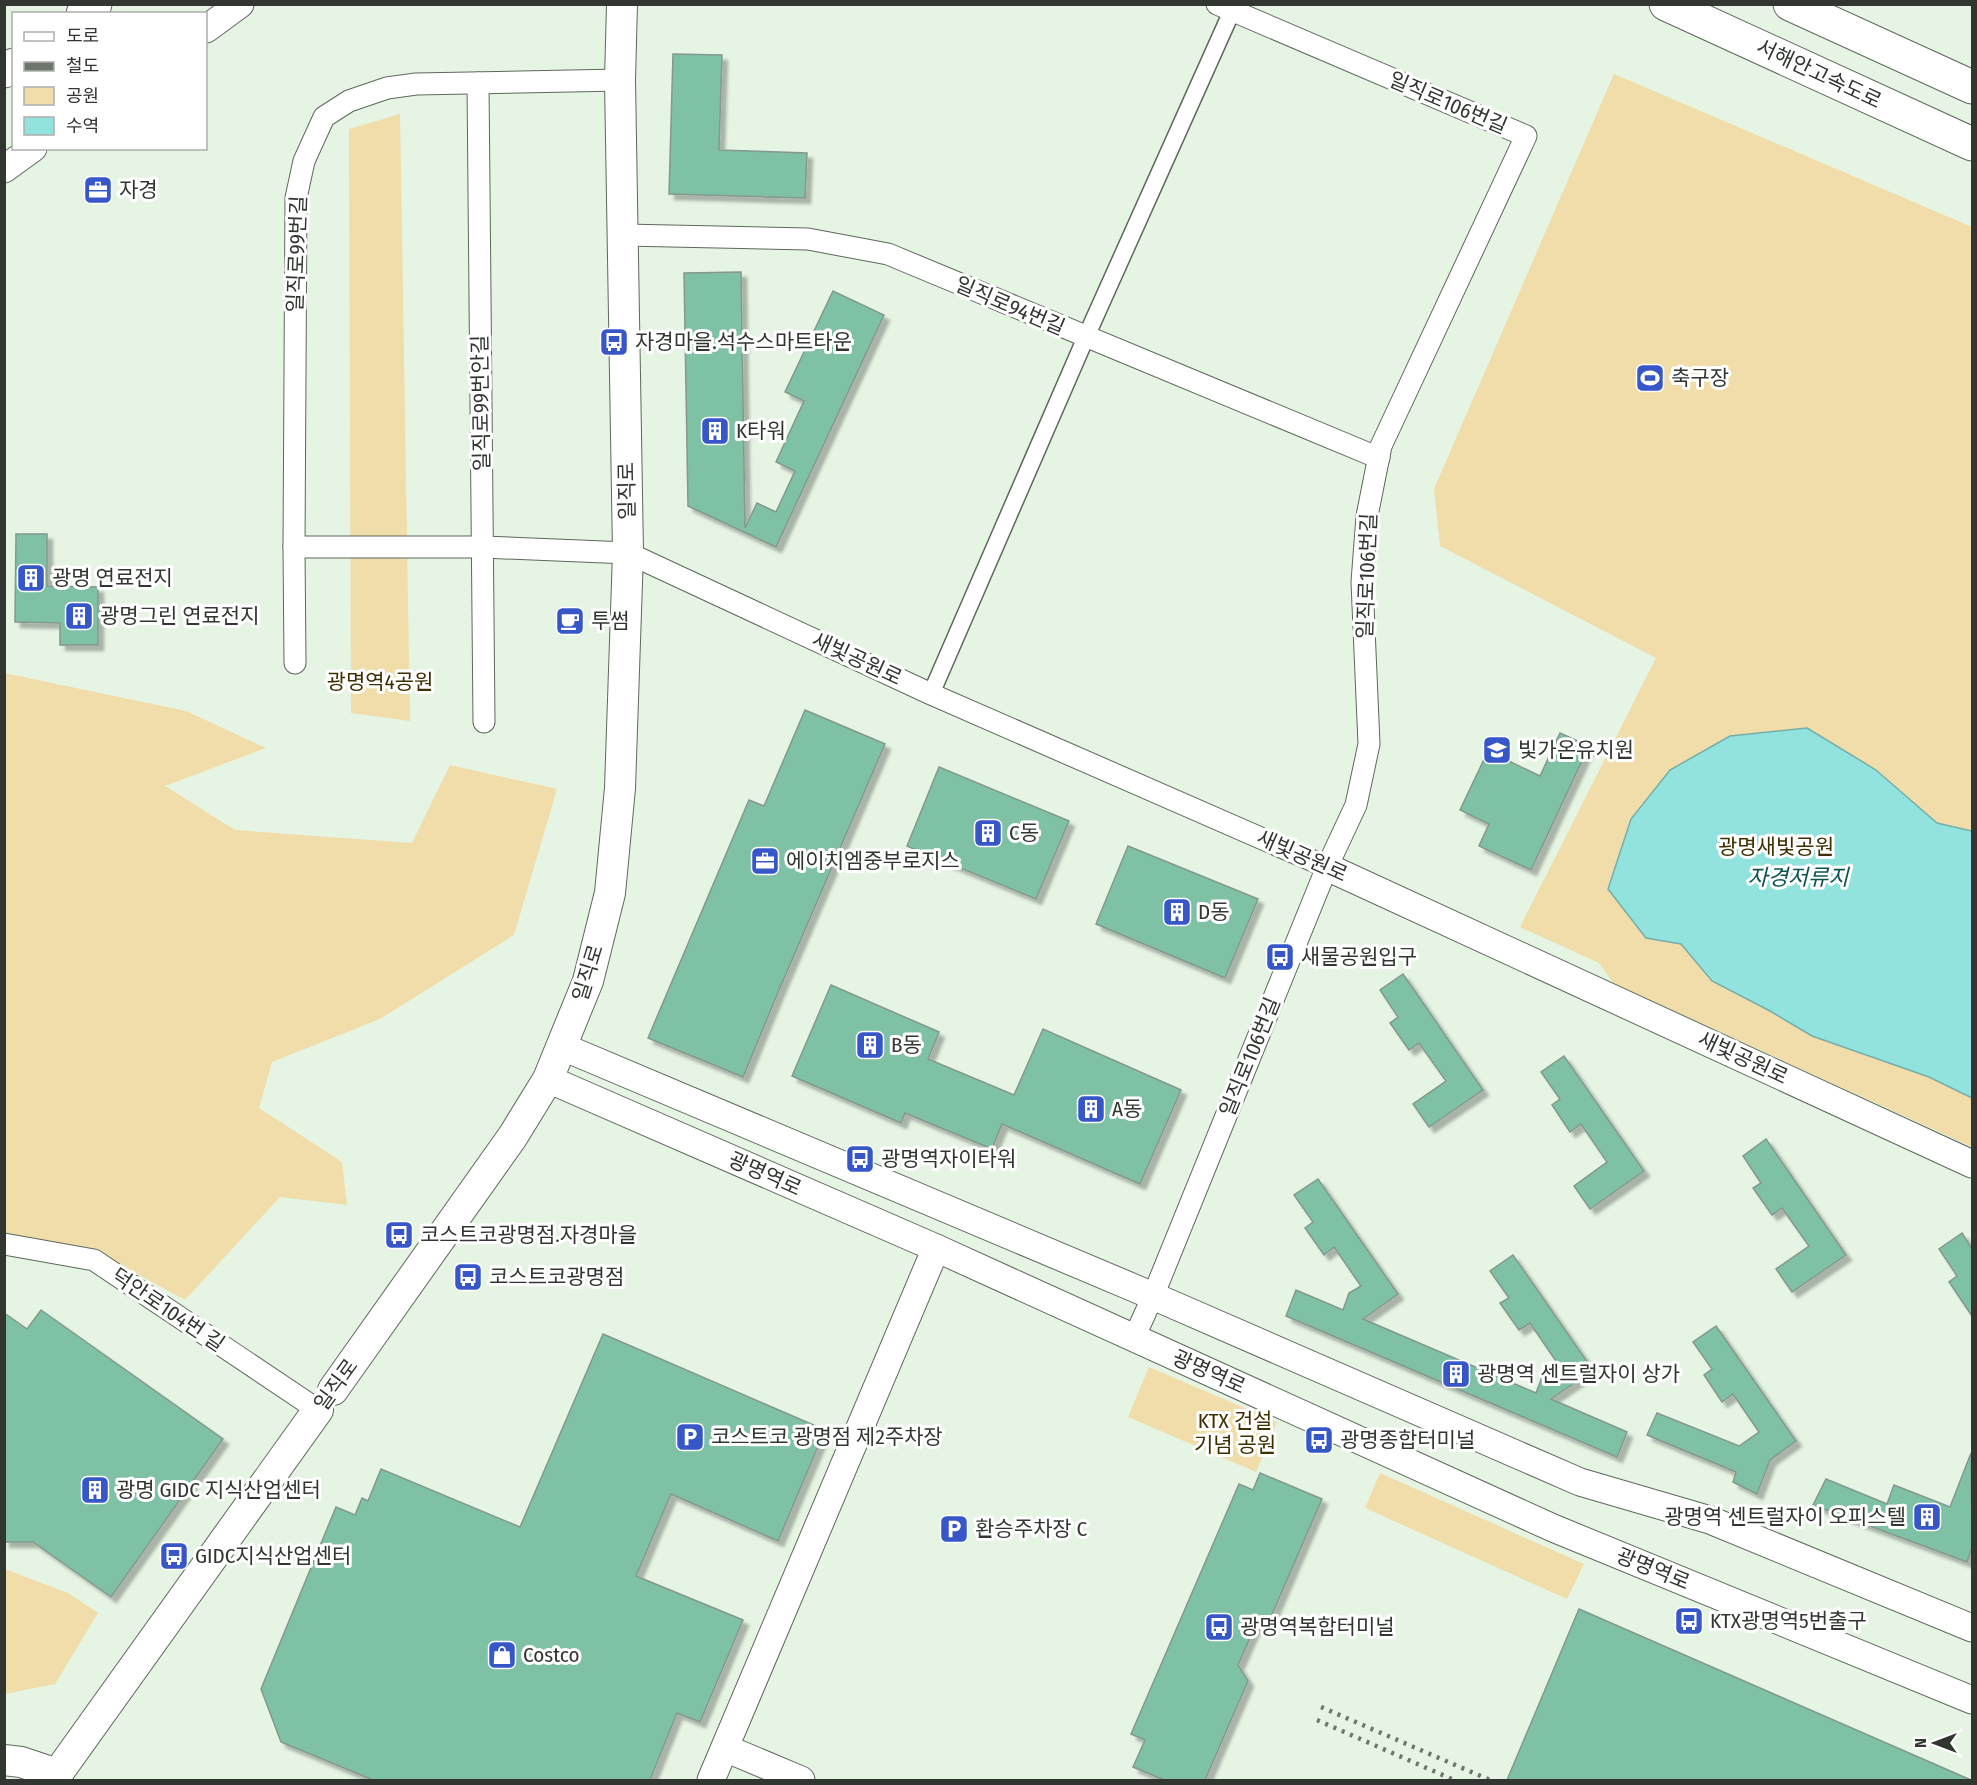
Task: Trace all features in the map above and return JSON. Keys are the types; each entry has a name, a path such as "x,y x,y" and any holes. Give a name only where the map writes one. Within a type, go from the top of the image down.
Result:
{"highway":[{"name":"서해안고속도로","path":"1666,4 1972,144"},
{"path":"1790,4 1972,87"}],"main road":[{"name":"일직로","path":"61,1778 513,1136 548,1079 588,981 610,893 620,788 628,553 620,80 622,4"},
{"path":"4,1760 21,1762 61,1778"}],"street":[{"path":"207,28 240,4"},
{"path":"931,694 1086,338 1225,8"},
{"name":"일직로106번길","path":"1134,1338 1327,867 1356,806 1369,744 1362,582 1366,516 1381,446 1526,136 1225,8"},
{"name":"일직로99번길","path":"295,663 296,198 304,161 324,117 349,101 387,88 416,84 620,80"},
{"name":"일직로99번안길","path":"478,83 484,722"},
{"path":"4,169 30,150"},
{"name":"일직로94번길","path":"624,235 808,239 888,254 1379,458"},
{"path":"294,547 483,547 628,553"},
{"name":"새빛공원로","path":"628,553 931,694 1327,867 1972,1164"},
{"name":"광명역로","path":"563,1047 1153,1296 1580,1482 1710,1520 1972,1628"},
{"name":"광명역로","path":"548,1079 936,1248 1552,1528 1972,1700"},
{"name":"덕안로104번 길","path":"4,1244 94,1260 325,1400"},
{"path":"711,1780 936,1248"},
{"path":"725,1748 801,1780"}],"green space":[{"name":"광명새빛공원","path":"1614,74 1972,227 1972,1147 1613,983 1599,963 1520,927 1656,658 1440,546 1434,489"},
{"name":"광명역4공원","path":"400,114 410,721 351,713 349,129"},
{"path":"4,673 186,711 266,748 165,786 235,830 412,843 450,765 557,789 514,935 380,1019 272,1062 259,1108 342,1162 347,1205 280,1197 185,1300 97,1252 5,1243"},
{"name":"KTX 건설 기념 공원","path":"1149,1367 1277,1422 1256,1472 1128,1417"},
{"path":"1380,1473 1584,1564 1567,1599 1365,1508"},
{"path":"5,1569 68,1593 98,1613 55,1684 5,1694"}],"water":[{"name":"자경저류지","path":"1807,728 1876,770 1937,823 1972,831 1972,1098 1929,1077 1812,1036 1712,981 1681,944 1646,938 1608,889 1631,819 1670,770 1730,736"}],"building":[{"path":"673,54 722,55 719,150 807,153 805,198 669,194"},
{"name":"K타워","path":"741,272 745,528 757,503 776,512 795,471 776,462 804,401 785,392 833,291 884,315 776,547 688,506 684,273"},
{"path":"16,534 47,534 47,586 98,587 98,645 60,645 60,623 15,622"},
{"path":"805,710 885,744 743,1077 648,1038 749,800 764,806"},
{"name":"빛가온유치원","path":"1560,733 1589,746 1531,870 1479,846 1489,824 1460,810 1488,751 1540,776"},
{"name":"C동","path":"939,767 1069,821 1036,899 907,846"},
{"name":"D동","path":"1128,846 1258,899 1225,978 1096,924"},
{"path":"1403,974 1483,1090 1429,1127 1413,1104 1446,1081 1419,1043 1409,1050 1390,1023 1398,1017 1380,990"},
{"path":"831,985 939,1032 928,1059 1014,1095 1043,1029 1181,1090 1140,1184 1002,1124 992,1149 905,1113 901,1123 792,1076"},
{"path":"1564,1056 1644,1171 1590,1209 1574,1186 1607,1162 1581,1124 1570,1132 1552,1105 1560,1099 1541,1072"},
{"path":"1766,1139 1846,1255 1792,1292 1776,1269 1809,1246 1782,1208 1772,1215 1753,1188 1761,1183 1743,1156"},
{"path":"1318,1179 1398,1294 1363,1319 1536,1393 1545,1369 1556,1361 1530,1323 1519,1330 1500,1303 1509,1298 1490,1271 1513,1255 1593,1370 1551,1399 1627,1432 1617,1457 1286,1316 1296,1290 1343,1310 1349,1293 1361,1286 1334,1247 1324,1255 1305,1228 1313,1222 1294,1195"},
{"path":"1962,1233 1972,1249 1972,1316 1949,1282 1957,1276 1939,1249"},
{"name":"광명 GIDC 지식산업센터","path":"41,1310 223,1439 111,1597 33,1542 4,1542 4,1313 27,1329"},
{"path":"1716,1326 1796,1441 1770,1460 1757,1494 1733,1482 1736,1472 1647,1435 1657,1413 1739,1446 1759,1432 1733,1394 1722,1402 1704,1375 1712,1369 1693,1342"},
{"name":"Costco","path":"603,1334 825,1430 778,1541 671,1494 636,1576 743,1620 700,1722 677,1713 650,1780 373,1780 281,1742 261,1689 336,1507 355,1515 362,1498 368,1501 381,1469 520,1527"},
{"name":"광명역 센트럴자이 오피스텔","path":"1971,1453 1972,1547 1967,1562 1813,1505 1826,1479 1887,1504 1894,1485 1950,1507"},
{"name":"광명역복합터미널","path":"1260,1473 1322,1499 1267,1626 1255,1627 1238,1665 1248,1681 1205,1780 1164,1780 1133,1767 1145,1740 1131,1734 1239,1484 1253,1490"},
{"path":"1579,1609 1971,1780 1507,1780"}],"railway":[{"path":"1321,1707 1490,1780"},
{"path":"1317,1720 1454,1780"}],"place":[{"name":"자경","path":"98,190"},
{"name":"자경마을.석수스마트타운","path":"614,342"},
{"name":"축구장","path":"1650,378"},
{"name":"K타워","path":"715,431"},
{"name":"광명 연료전지","path":"31,578"},
{"name":"광명그린 연료전지","path":"79,616"},
{"name":"투썸","path":"570,621"},
{"name":"빛가온유치원","path":"1497,750"},
{"name":"C동","path":"988,833"},
{"name":"에이치엠중부로지스","path":"765,861"},
{"name":"D동","path":"1177,912"},
{"name":"새물공원입구","path":"1280,957"},
{"name":"B동","path":"870,1045"},
{"name":"A동","path":"1091,1109"},
{"name":"광명역자이타워","path":"860,1159"},
{"name":"코스트코광명점.자경마을","path":"399,1235"},
{"name":"코스트코광명점","path":"468,1277"},
{"name":"광명역 센트럴자이 상가","path":"1456,1374"},
{"name":"코스트코 광명점 제2주차장","path":"690,1437"},
{"name":"광명종합터미널","path":"1319,1440"},
{"name":"광명 GIDC 지식산업센터","path":"95,1490"},
{"name":"광명역 센트럴자이 오피스텔","path":"1927,1517"},
{"name":"환승주차장 C","path":"954,1529"},
{"name":"GIDC지식산업센터","path":"174,1556"},
{"name":"KTX광명역5번출구","path":"1689,1621"},
{"name":"광명역복합터미널","path":"1219,1627"},
{"name":"Costco","path":"502,1655"}]}
